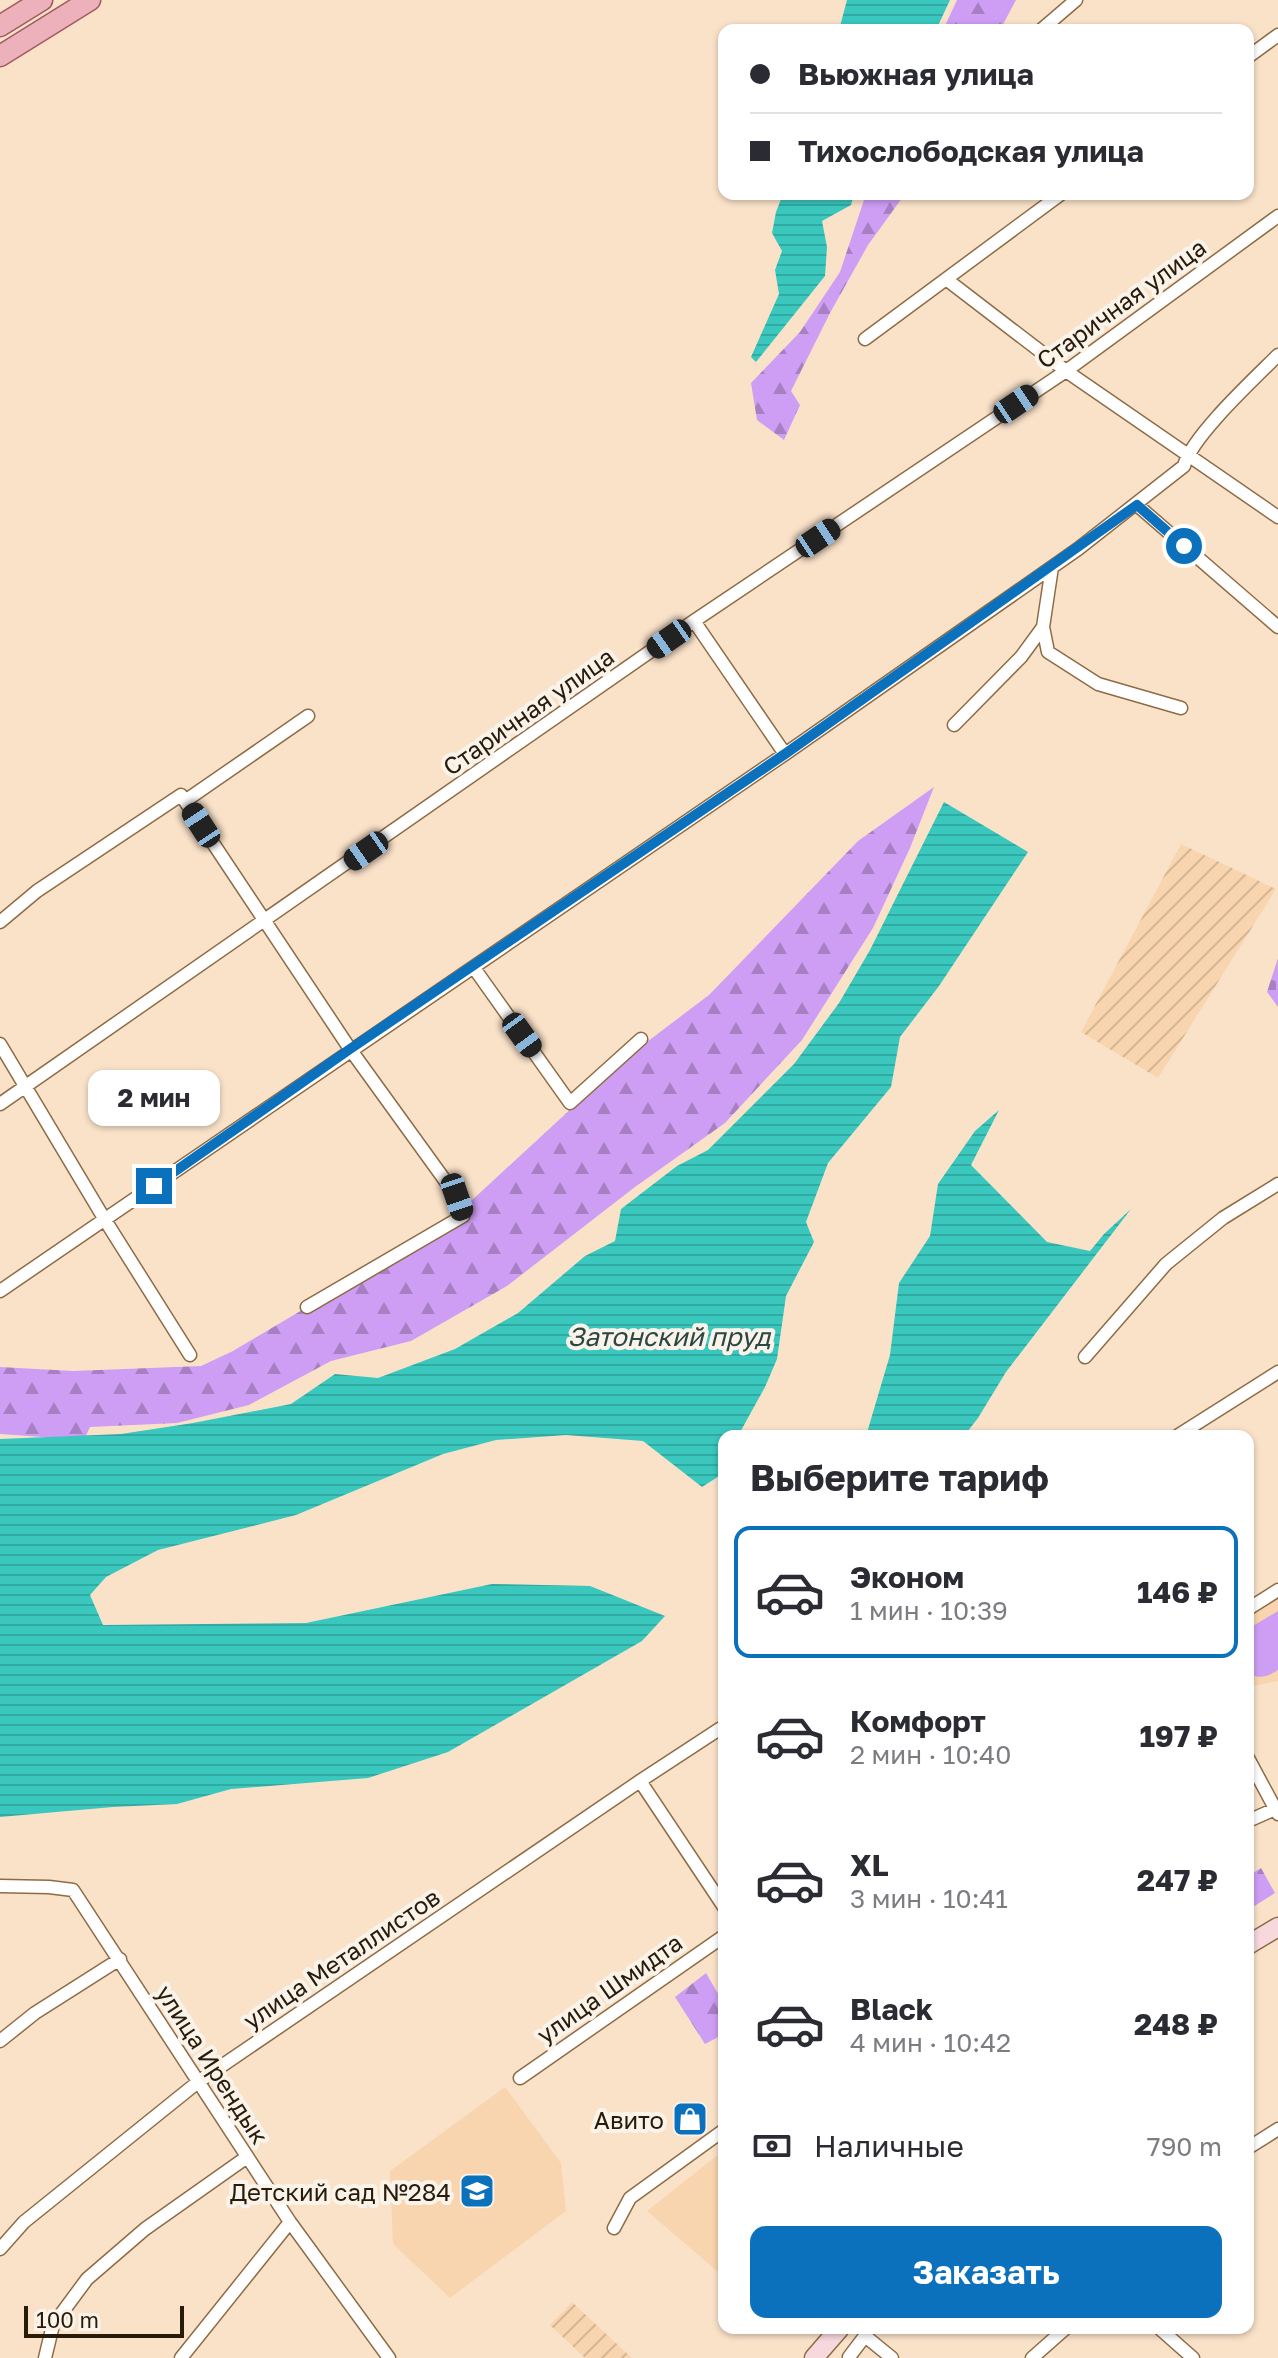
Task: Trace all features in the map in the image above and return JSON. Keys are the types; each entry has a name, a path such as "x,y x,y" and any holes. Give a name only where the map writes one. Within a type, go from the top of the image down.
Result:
{"main road":[{"path":"0,26 42,0"},
{"path":"0,56 90,0"},
{"path":"1254,1941 1278,1927"},
{"path":"814,2358 835,2334"}],"street":[{"path":"1048,24 1076,0"},
{"path":"1254,53 1278,35"},
{"path":"865,339 1053,200"},
{"name":"Старичная улица","path":"0,1104 694,621 1066,371 1278,216"},
{"path":"946,279 1066,371 1278,517"},
{"path":"0,1291 785,754 1137,505 1184,466 1187,456 1224,411 1278,355"},
{"path":"1137,505 1278,627"},
{"path":"1052,567 1043,627 1048,652 1098,684 1181,708"},
{"path":"694,621 785,754"},
{"path":"954,725 1021,657 1043,627"},
{"path":"0,922 37,891 308,716"},
{"path":"183,798 350,1049 457,1197 463,1216 307,1307"},
{"path":"474,968 570,1103 641,1039"},
{"path":"0,1044 190,1355"},
{"path":"1085,1357 1166,1264 1223,1218 1278,1184"},
{"path":"1186,1430 1278,1372"},
{"path":"1254,1605 1278,1590"},
{"name":"улица Металлистов","path":"0,2249 24,2222 198,2082 718,1730"},
{"path":"1254,1770 1276,1812 1254,1819"},
{"path":"640,1781 718,1898"},
{"name":"улица Ирендык","path":"0,1886 73,1890 290,2222 389,2358"},
{"name":"улица Шмидта","path":"520,2078 718,1940"},
{"path":"0,2041 35,2013 120,1959"},
{"path":"1254,2144 1278,2129"},
{"path":"614,2228 630,2198 718,2134"},
{"path":"45,2358 53,2325 87,2279 145,2229 247,2157"},
{"path":"181,2358 290,2222"},
{"path":"1032,2358 1059,2334"},
{"path":"1166,2334 1193,2358"},
{"path":"849,2357 865,2336 892,2358"}],"shaded area":[{"path":"1181,844 1276,889 1158,1078 1081,1032"},
{"path":"1278,1597 1278,1681 1254,1686 1254,1612"},
{"name":"Детский сад №284","path":"505,2087 561,2163 566,2211 450,2298 393,2244 390,2171"},
{"path":"718,2155 718,2272 647,2211"},
{"path":"572,2302 632,2358 585,2358 550,2325"}],"green space":[{"path":"957,0 1016,0 1003,24 946,24"},
{"path":"864,200 901,200 868,245 791,391 800,405 784,440 757,420 751,383 800,332 840,272"},
{"path":"934,787 873,928 802,1040 725,1123 635,1187 507,1286 411,1341 331,1361 249,1405 177,1423 90,1427 84,1440 0,1434 0,1367 73,1371 201,1366 233,1351 444,1226 627,1057 709,995 858,841"},
{"path":"1278,958 1278,1007 1267,992"},
{"path":"1278,1611 1278,1670 1263,1676 1254,1676 1254,1625"},
{"path":"1261,1868 1275,1893 1254,1906 1254,1872"},
{"path":"706,1973 718,1994 718,2037 705,2044 675,1997"}],"water":[{"path":"847,0 950,0 939,24 841,24"},
{"path":"781,200 852,200 851,205 822,221 827,247 825,276 756,362 751,357 779,294 775,270 782,251 772,233"},
{"name":"Затонский пруд","path":"944,802 1028,852 939,986 900,1037 891,1087 828,1163 806,1222 814,1242 786,1296 777,1359 741,1430 718,1430 718,1477 702,1487 643,1441 566,1435 496,1440 443,1454 296,1515 158,1550 106,1577 90,1595 103,1625 306,1623 492,1584 590,1586 665,1616 642,1641 448,1752 368,1778 231,1789 177,1804 0,1817 0,1439 121,1434 291,1404 335,1374 378,1378 455,1349 518,1313 585,1256 615,1241 621,1209 677,1166 708,1150 794,1064 839,1003 870,950"},
{"path":"999,1110 971,1165 1047,1242 1090,1251 1131,1209 1006,1372 969,1430 868,1430 890,1355 899,1283 930,1236 938,1184 975,1131"}],"place":[{"name":"Авито","path":"690,2119"},
{"name":"Детский сад №284","path":"477,2191"}],"route":[{"path":"154,1186 785,754 1137,505 1184,546"}]}
